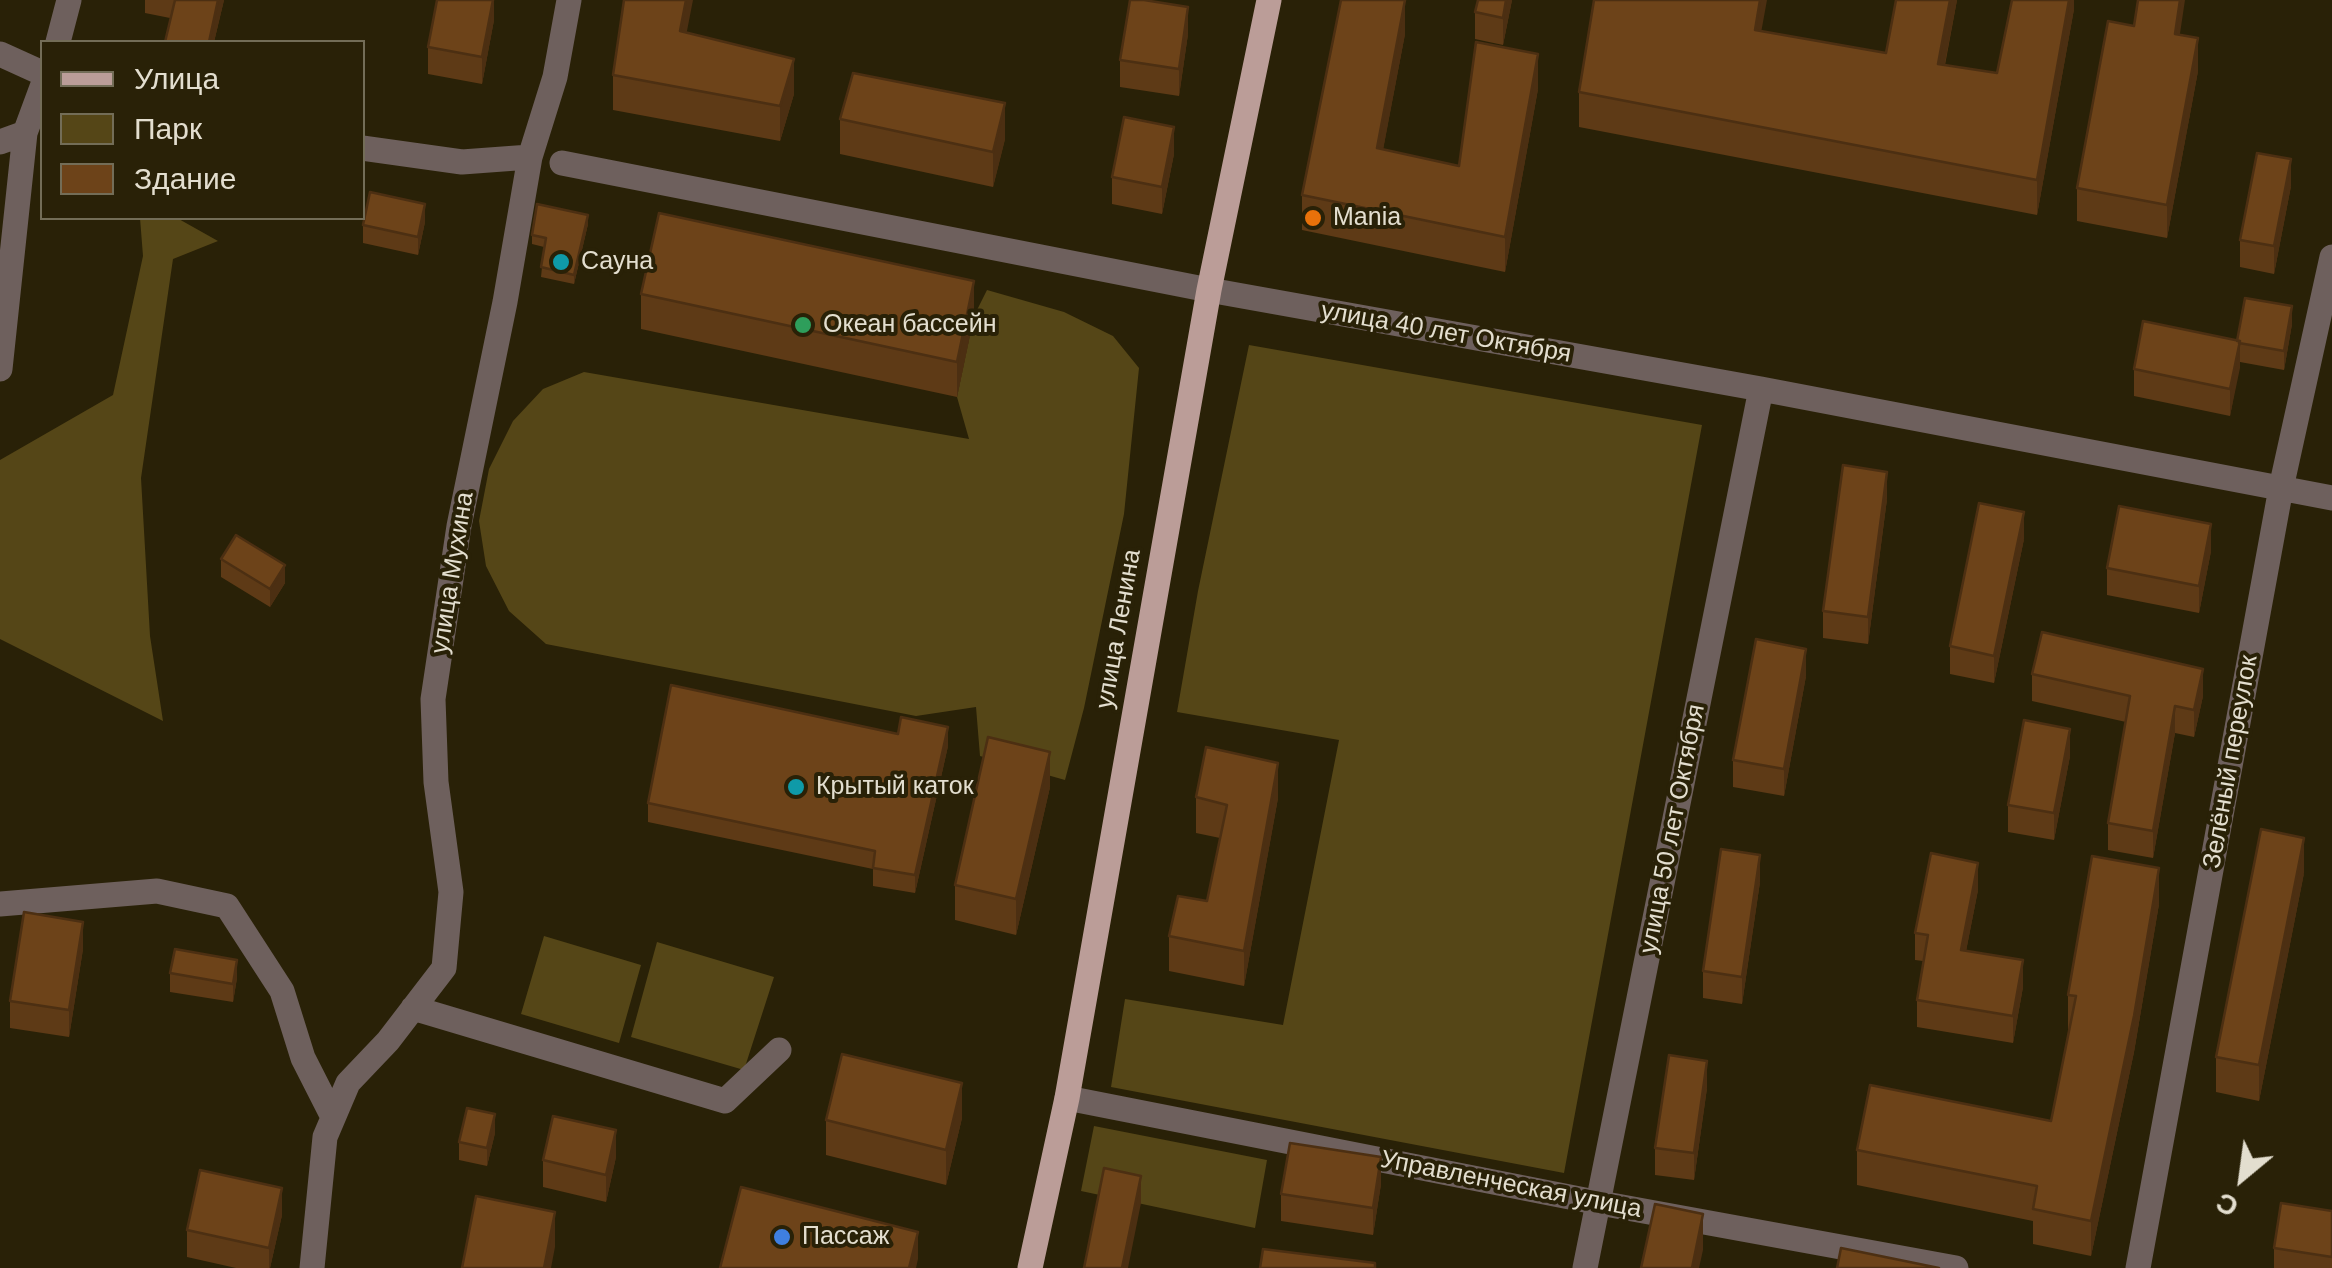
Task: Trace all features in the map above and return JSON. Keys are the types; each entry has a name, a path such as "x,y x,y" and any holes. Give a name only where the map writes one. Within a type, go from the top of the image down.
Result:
{"main road":[{"name":"улица Ленина","path":"1030,1268 1067,1098 1209,290 1270,0"}],"street":[{"path":"59,40 69,0"},
{"name":"улица Мухина","path":"312,1268 324,1137 348,1083 444,968 451,892 436,782 433,699 459,526 530,157 555,77 569,0"},
{"path":"0,54 40,72"},
{"path":"0,369 25,132 40,92"},
{"path":"0,142 25,132"},
{"path":"365,148 462,162 530,157"},
{"name":"улица 40 лет Октября","path":"562,164 1209,290 1761,389 2332,498"},
{"name":"Зелёный переулок","path":"2138,1268 2281,488 2332,258"},
{"name":"улица 50 лет Октября","path":"1585,1268 1761,389"},
{"path":"0,904 157,891 227,906 282,991 303,1058 333,1117"},
{"path":"414,1008 725,1101 779,1050"},
{"name":"Управленческая улица","path":"1067,1098 1600,1203 1956,1268"}],"green space":[{"path":"140,220 181,220 218,241 173,259 141,478 150,636 163,721 0,639 0,460 113,395 143,256"},
{"path":"987,290 1064,312 1113,336 1139,368 1124,514 1065,780 980,756 976,707 916,716 546,644 509,611 486,566 479,521 489,469 513,421 543,389 584,372 969,439 957,397 974,316"},
{"path":"1249,345 1702,425 1564,1173 1111,1087 1125,999 1283,1025 1339,740 1177,712"},
{"path":"544,936 641,965 619,1043 521,1014"},
{"path":"657,942 774,977 744,1070 631,1037"},
{"path":"1094,1126 1267,1160 1255,1228 1081,1191"}],"building":[{"path":"175,0 218,0 209,40 165,40"},
{"path":"437,0 493,0 482,57 428,47"},
{"path":"624,0 686,0 680,31 794,59 780,106 613,75"},
{"path":"1130,0 1188,7 1179,69 1120,60"},
{"path":"1341,0 1405,0 1377,148 1459,166 1476,42 1538,54 1505,237 1302,195"},
{"path":"1478,0 1506,0 1503,18 1475,12"},
{"path":"1594,0 1760,0 1755,30 1886,53 1896,0 1950,0 1938,64 1997,73 2012,0 2069,0 2037,180 1579,92"},
{"path":"2138,0 2180,0 2175,34 2198,38 2167,205 2077,188 2108,21 2134,26"},
{"path":"853,73 1005,103 993,152 840,119"},
{"path":"1124,117 1174,127 1162,187 1112,177"},
{"path":"2257,153 2291,159 2274,246 2240,240"},
{"path":"370,192 425,204 418,237 363,225"},
{"name":"Сауна","path":"537,204 588,215 574,275 541,267 546,238 532,235"},
{"path":"659,213 974,281 957,362 641,294"},
{"path":"2245,298 2292,306 2284,351 2237,341"},
{"path":"2143,321 2240,341 2230,389 2134,369"},
{"path":"1843,465 1887,472 1868,617 1823,611"},
{"path":"1979,503 2024,512 1994,656 1950,646"},
{"path":"2119,506 2211,524 2199,586 2107,568"},
{"path":"236,535 285,565 270,589 221,559"},
{"path":"2042,632 2203,669 2194,710 2175,706 2153,831 2108,823 2130,696 2032,674"},
{"path":"1756,639 1806,649 1784,769 1733,760"},
{"name":"Крытый каток","path":"671,685 898,734 901,717 948,727 915,875 873,868 875,851 648,803"},
{"path":"2024,720 2070,729 2054,813 2008,805"},
{"path":"988,737 1050,752 1016,899 955,885"},
{"path":"1206,747 1278,763 1244,951 1169,936 1178,896 1207,901 1227,805 1196,797"},
{"path":"2261,829 2304,838 2259,1065 2216,1057"},
{"path":"1721,849 1760,855 1742,977 1703,971"},
{"path":"1931,853 1978,863 1961,950 2023,960 2013,1016 1917,1000 1928,935 1915,933"},
{"path":"2092,856 2159,868 2134,1016 2091,1221 2033,1209 2037,1186 1857,1150 1870,1085 2051,1121 2076,996 2068,995"},
{"path":"24,912 83,922 69,1010 10,1001"},
{"path":"175,949 237,960 233,984 170,973"},
{"path":"842,1054 962,1083 946,1150 826,1120"},
{"path":"1669,1055 1707,1061 1694,1153 1655,1148"},
{"path":"467,1108 495,1114 487,1148 459,1142"},
{"path":"553,1116 616,1130 606,1175 543,1160"},
{"path":"1290,1143 1381,1157 1373,1208 1281,1194"},
{"path":"1104,1168 1141,1176 1122,1268 1084,1268"},
{"path":"200,1170 282,1188 269,1248 187,1230"},
{"path":"741,1187 918,1232 909,1268 720,1268"},
{"path":"476,1196 555,1212 544,1268 462,1268"},
{"path":"2281,1203 2332,1211 2332,1257 2274,1248"},
{"path":"1655,1204 1703,1214 1692,1268 1641,1268"},
{"path":"1841,1248 1939,1268 1837,1268"},
{"path":"1263,1249 1375,1263 1375,1268 1260,1268"}],"place":[{"name":"Mania","path":"1313,218"},
{"name":"Сауна","path":"561,262"},
{"name":"Океан бассейн","path":"803,325"},
{"name":"Крытый каток","path":"796,787"},
{"name":"Пассаж","path":"782,1237"}]}
